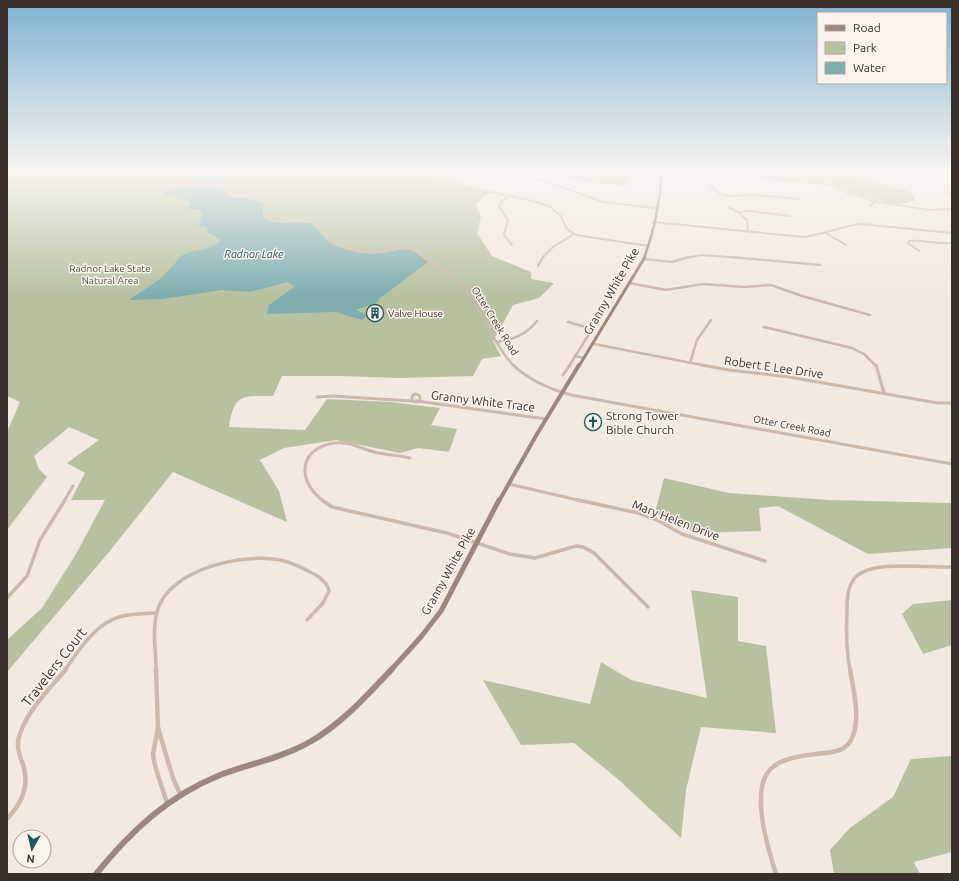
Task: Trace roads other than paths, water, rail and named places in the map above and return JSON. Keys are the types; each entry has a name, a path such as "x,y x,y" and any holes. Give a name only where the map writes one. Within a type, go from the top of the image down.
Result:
{"main road":[{"name":"Granny White Pike","path":"96,874 130,834 180,794 219,776 297,749 316,739 333,726 362,699 430,626 446,603 477,542 546,419 594,344 644,259 649,246 655,213"}],"street":[{"name":"Otter Creek Road","path":"264,213 272,221 285,223 316,222 330,240 343,247 369,252 382,252 404,247 417,251 432,263 447,271 463,285 508,359 519,370 545,386 563,393 952,464"},
{"path":"504,213 508,220 504,229 505,235 512,245"},
{"path":"559,213 562,216 567,229 574,234 649,246"},
{"path":"739,213 747,220 748,231"},
{"path":"767,213 790,216"},
{"path":"653,222 793,237 826,233 850,225 861,224 952,233"},
{"path":"826,233 846,245"},
{"path":"538,266 556,244 574,234"},
{"path":"919,251 910,246 908,243 909,241 920,240 941,245 952,243"},
{"path":"644,259 676,262 690,255 706,255 820,265"},
{"path":"629,284 666,290 703,284 744,287 771,285 802,296 870,315"},
{"path":"690,363 694,344 700,331 710,320"},
{"path":"497,342 523,336 537,321"},
{"path":"563,375 592,330 568,322"},
{"path":"764,327 776,331 824,340 848,347 868,356 874,361 878,368 884,393"},
{"name":"Robert E Lee Drive","path":"594,344 729,370 789,377 938,403 952,403"},
{"path":"575,356 584,358"},
{"path":"318,397 332,396 417,402 421,398 418,395 412,396 412,401"},
{"name":"Granny White Trace","path":"417,402 531,415 546,419"},
{"path":"410,458 375,452 349,444 330,444 316,449 308,456 305,463 305,478 313,493 332,507 438,531 477,542 510,554 534,558 565,548 583,546 594,553 648,607"},
{"name":"Mary Helen Drive","path":"509,484 638,513 655,519 682,534 765,561"},
{"path":"7,598 27,576 40,540 73,486"},
{"path":"167,803 154,760 155,739 158,728 155,648 156,613 169,591 179,581 192,573 219,564 265,558 284,561 317,576 327,585 329,591 326,598 307,620"},
{"path":"776,874 765,834 761,800 763,780 771,767 790,760 841,750 851,742 855,729 855,709 846,643 848,599 852,581 856,576 864,572 881,567 952,567"},
{"name":"Travelers Court","path":"7,819 20,803 26,787 26,773 19,756 18,745 22,730 30,715 87,642 103,625 122,616 156,613"},
{"path":"158,728 162,734 170,771 180,794"}],"water":[{"name":"Radnor Lake","path":"202,213 262,213 267,219 278,223 310,222 330,243 339,247 372,254 402,249 412,250 428,262 379,299 378,302 356,310 368,315 362,320 335,312 267,314 269,305 293,288 293,285 288,282 250,292 222,290 163,299 129,300 160,279 179,257 217,244 220,240 219,238 208,233 207,227 204,226 196,228 202,224 199,223 201,221 200,217 203,214"}],"place":[{"name":"Valve House","path":"375,313"},
{"name":"Strong Tower Bible Church","path":"593,422"}],"park label":[{"name":"Radnor Lake State Natural Area","path":"110,274"}]}
